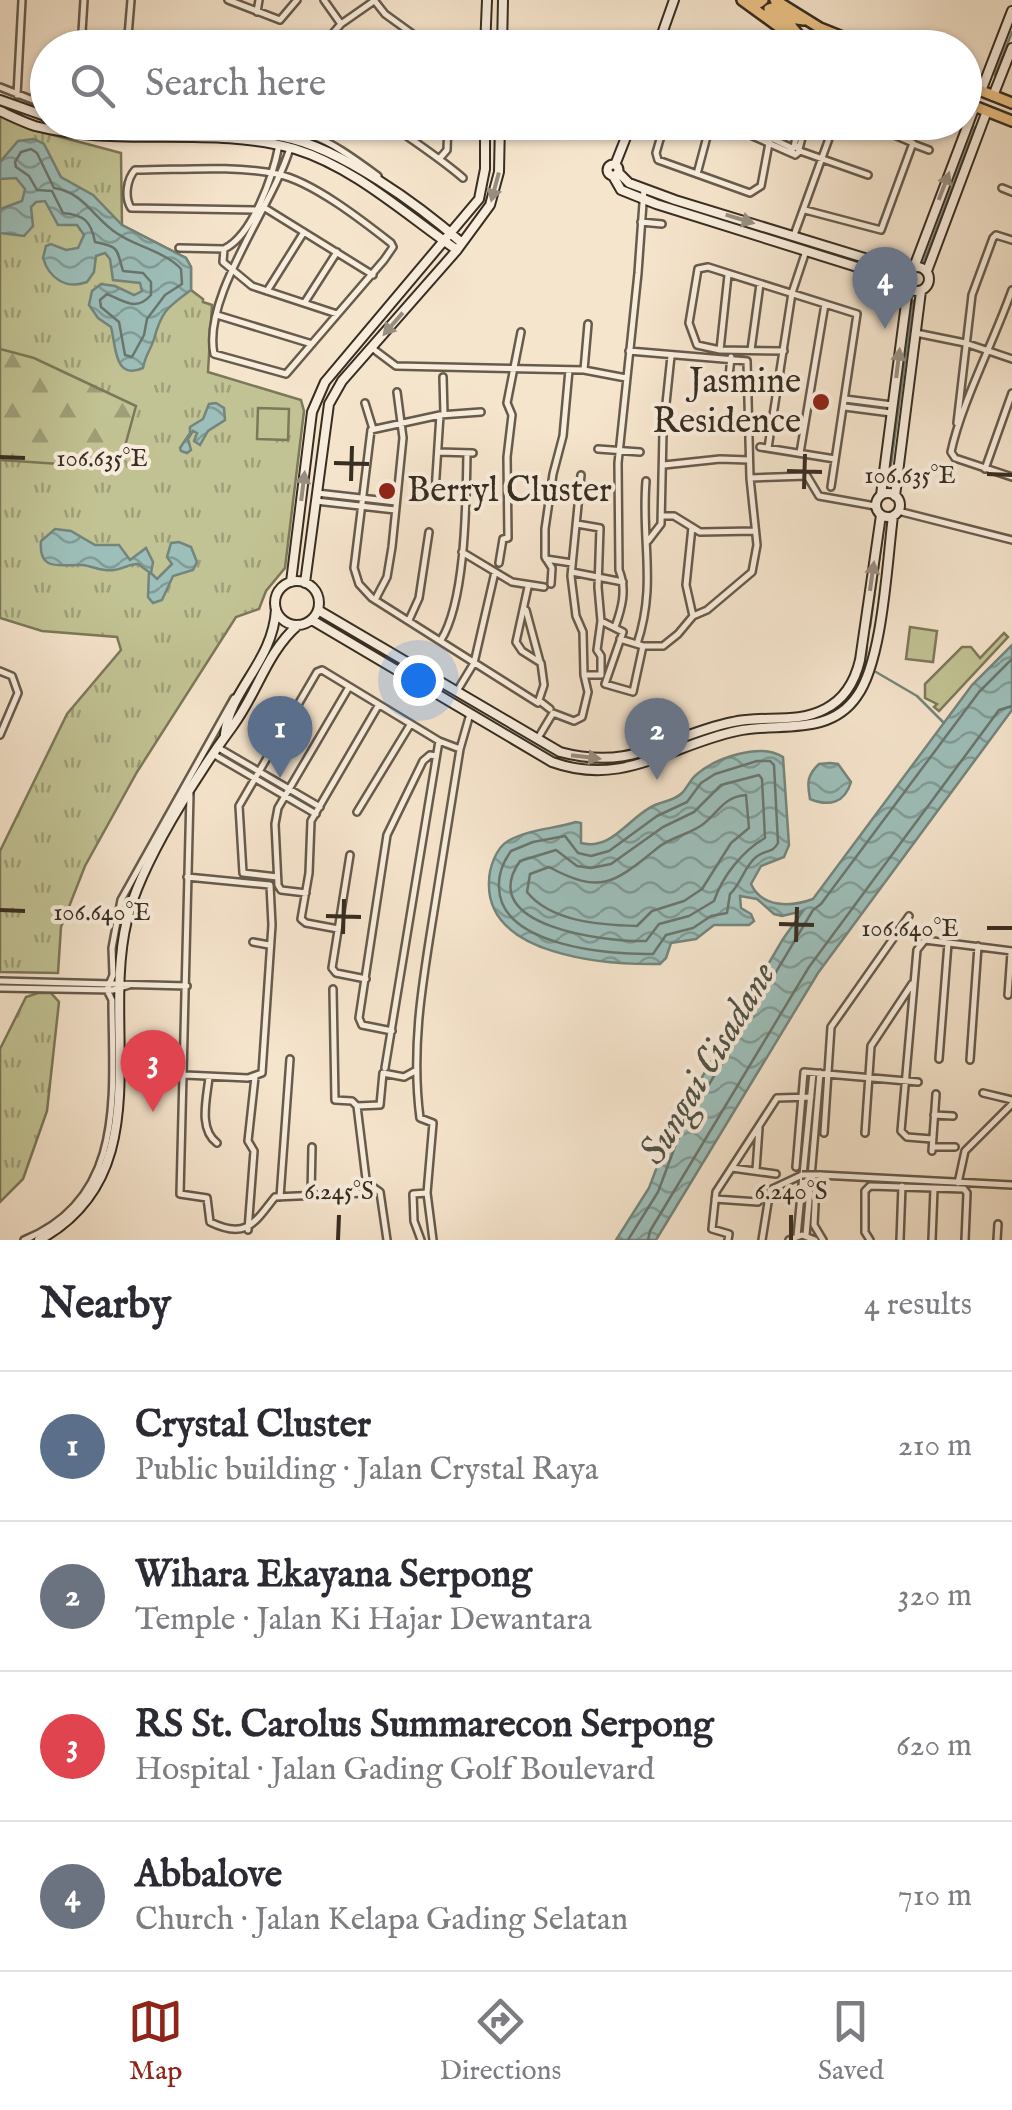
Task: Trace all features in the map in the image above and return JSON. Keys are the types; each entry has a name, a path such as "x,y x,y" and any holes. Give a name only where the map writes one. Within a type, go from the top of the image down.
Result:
{"main road":[{"path":"742,0 786,30"},
{"path":"753,0 759,4 763,0"},
{"path":"775,0 827,30"},
{"path":"795,30 773,16 770,9 775,7 790,18 806,21"},
{"path":"982,91 1012,104"},
{"path":"982,109 1012,121"}],"street":[{"path":"18,94 22,0"},
{"path":"81,30 82,0"},
{"path":"129,30 131,0"},
{"path":"228,0 280,20 297,0"},
{"path":"256,12 259,0"},
{"path":"324,0 341,30"},
{"path":"335,30 374,0 407,30"},
{"path":"486,30 487,0"},
{"path":"502,0 502,30"},
{"path":"663,30 674,0"},
{"path":"982,88 1012,11"},
{"path":"993,96 1012,48"},
{"path":"0,87 30,99"},
{"path":"0,100 30,112"},
{"path":"0,111 30,124"},
{"path":"982,124 987,111"},
{"path":"265,140 338,155 453,234 459,246"},
{"path":"322,140 346,152 436,217"},
{"path":"410,140 464,178"},
{"path":"440,158 447,153 447,140"},
{"path":"225,734 246,685 270,644 276,596 291,582 317,396 479,200 485,140"},
{"path":"305,583 329,404 342,381 481,219 496,191 499,140"},
{"path":"626,140 616,171 621,190 673,204 921,290"},
{"path":"660,140 656,158 754,193 761,186 769,140 868,176"},
{"path":"696,175 706,140"},
{"path":"796,150 798,140"},
{"path":"794,236 828,140"},
{"path":"904,140 929,150"},
{"path":"318,610 536,741 572,756 610,759 646,753 730,722 816,713 838,700 854,681 864,636 906,285 957,140"},
{"path":"312,620 541,756 569,768 627,768 734,731 806,726 835,718 864,686 876,636 891,529 900,504 895,496 921,290 929,282 927,271 976,140"},
{"path":"180,248 224,249 238,241 286,142"},
{"path":"255,210 131,208 128,185 135,170 282,175 336,203 391,243 392,248 372,274 286,374 214,353 217,315 231,270 282,175 286,142"},
{"path":"286,142 334,164 446,242 459,246"},
{"path":"805,210 881,230 913,144"},
{"path":"616,171 643,194"},
{"path":"365,186 371,178"},
{"path":"1002,188 1012,192"},
{"path":"616,627 623,582 618,570 619,451 643,194"},
{"path":"673,204 927,271"},
{"path":"265,208 372,274"},
{"path":"641,222 662,224"},
{"path":"267,290 304,232"},
{"path":"1012,240 996,235 972,295 952,456 1012,478"},
{"path":"224,249 223,262 252,286 338,314"},
{"path":"806,251 792,293 764,448 835,459"},
{"path":"305,302 337,252"},
{"path":"784,352 720,350 696,345 688,323 700,266 857,314 831,487"},
{"path":"720,350 728,275"},
{"path":"751,350 760,284"},
{"path":"957,423 1012,290"},
{"path":"800,453 825,304"},
{"path":"217,315 312,344"},
{"path":"584,370 588,324"},
{"path":"498,564 503,539 508,538 512,414 507,403 521,332"},
{"path":"916,332 1012,359"},
{"path":"372,348 394,366 584,370 626,378"},
{"path":"620,639 662,646 692,616 707,610 752,572 757,545 749,460 747,362 730,357 628,351"},
{"path":"648,542 658,532 662,516 663,432 671,356"},
{"path":"728,386 730,357"},
{"path":"462,552 502,578 528,586 547,585 552,568 546,559 546,509 563,436 569,370"},
{"path":"435,492 442,377"},
{"path":"758,384 778,386"},
{"path":"375,600 388,573 396,502 402,424 396,392"},
{"path":"985,469 1012,394"},
{"path":"364,403 372,429 354,568 359,584 375,600 550,709"},
{"path":"844,403 892,409"},
{"path":"372,429 442,415 481,412"},
{"path":"598,449 640,452"},
{"path":"438,452 470,454 452,619 441,640"},
{"path":"664,465 749,460"},
{"path":"536,741 553,713 574,721 582,718 588,692 583,632 576,616 571,572 581,474"},
{"path":"750,478 807,476 819,496 1012,540"},
{"path":"577,524 600,528 598,580 602,620 598,650 605,684 633,692 647,614 646,481"},
{"path":"881,495 895,496"},
{"path":"316,497 396,502"},
{"path":"316,497 395,510"},
{"path":"662,516 674,516 700,532 755,532"},
{"path":"879,527 885,522 891,529"},
{"path":"692,527 686,585 692,616"},
{"path":"408,620 418,598 429,532"},
{"path":"546,559 572,562"},
{"path":"456,693 474,662 495,572"},
{"path":"571,572 623,582"},
{"path":"39,1240 58,1229 88,1198 114,1148 124,986 122,941 135,892 215,750 232,729 285,637 298,625 312,620 318,610 315,591 305,583 291,582"},
{"path":"528,586 516,642 541,663"},
{"path":"525,607 541,663 544,685 540,702"},
{"path":"276,609 284,621 298,625"},
{"path":"584,675 609,677 623,631 602,620"},
{"path":"864,636 876,636"},
{"path":"277,877 242,871 239,806 317,672 322,670 439,741 460,749"},
{"path":"0,672 12,676 18,692 0,734"},
{"path":"24,1240 46,1229 80,1198 102,1161 109,1140 112,1000 107,986 112,975 116,917 130,880 235,694 258,680"},
{"path":"306,893 281,890 277,877 276,815 349,687"},
{"path":"338,929 303,922 309,827 379,705"},
{"path":"432,1240 427,1193 433,1123 420,1118 416,1071 420,991 460,749 470,713"},
{"path":"357,812 410,724"},
{"path":"385,1068 439,741"},
{"path":"215,750 318,810"},
{"path":"392,1031 360,1022 366,978 391,822 422,761 436,756"},
{"path":"190,793 180,1193 207,1198 210,1220 223,1232 248,1232 262,1220 273,1199 366,1191 357,1106 352,1101 334,1099 333,989"},
{"path":"350,856 333,972 366,978"},
{"path":"185,1076 254,1077 263,1070 271,886 186,877"},
{"path":"797,1236 811,1097 833,1023 910,916"},
{"path":"955,1147 932,1146 902,1134 920,945 924,940 1011,952 1008,994"},
{"path":"253,942 270,945"},
{"path":"939,1060 948,943"},
{"path":"970,1060 978,946"},
{"path":"865,1133 873,1040 914,982"},
{"path":"0,984 187,986"},
{"path":"280,1197 290,1059"},
{"path":"357,1106 382,1103 383,1073 404,1077 416,1071"},
{"path":"820,1073 824,1133"},
{"path":"806,1235 820,1073"},
{"path":"796,1167 802,1074 918,1082"},
{"path":"209,1076 206,1125 211,1139 218,1143"},
{"path":"248,1232 254,1151 248,1141 254,1077"},
{"path":"958,1183 966,1150 1012,1102 983,1093"},
{"path":"932,1146 936,1094"},
{"path":"728,1240 728,1234 712,1228 716,1192 777,1098 811,1097"},
{"path":"934,1116 953,1116"},
{"path":"756,1170 759,1127"},
{"path":"311,1195 312,1148"},
{"path":"732,1168 776,1174"},
{"path":"762,1240 770,1190 802,1175 1012,1185"},
{"path":"366,1182 380,1192 387,1240"},
{"path":"816,1183 814,1225 819,1240"},
{"path":"900,1240 902,1186"},
{"path":"870,1240 865,1232 866,1188 902,1186 966,1190 965,1240"},
{"path":"932,1240 934,1189"},
{"path":"420,1240 414,1221 413,1194 427,1193"},
{"path":"715,1199 758,1202"},
{"path":"997,1240 998,1224"},
{"path":"789,1240 806,1235 819,1240"}],"green space":[{"path":"0,115 30,127 30,140 72,140 121,153 122,225 186,258 191,267 191,290 212,305 208,372 301,400 304,411 285,568 266,591 259,609 236,617 137,772 85,866 61,927 58,973 0,972 0,851 67,714 121,650 117,637 42,631 0,618"},
{"path":"0,349 34,358 136,406 119,468 0,460"},
{"path":"258,408 289,409 288,440 257,439"},
{"path":"910,627 937,631 933,662 906,659"},
{"path":"1004,633 1008,637 939,711 934,707 937,704 925,698 925,684 962,647 971,647 980,658"},
{"path":"51,993 59,1002 47,1111 23,1179 0,1202 0,1049 26,997"}],"water":[{"path":"36,140 44,144 61,177 93,195 122,225 186,258 191,267 191,290 163,315 143,368 134,371 121,366 111,327 89,305 92,291 101,284 134,295 142,291 140,283 113,280 110,259 105,253 96,256 94,272 87,282 65,283 54,276 43,258 46,246 78,248 84,235 77,225 58,225 45,201 31,207 33,226 24,236 0,233 0,209 22,201 25,189 16,178 0,179 0,162 18,141"},
{"path":"209,404 224,408 225,420 208,431 200,445 194,441 197,433 193,431 188,439 191,450 181,451 190,427 203,419"},
{"path":"55,529 71,531 95,545 119,545 130,560 146,548 153,562 151,573 157,579 172,564 167,557 171,543 191,547 197,562 193,570 173,576 162,600 153,603 148,597 149,572 138,564 110,570 47,562 41,541"},
{"path":"1012,645 1012,710 818,973 656,1240 616,1240 649,1188 671,1130 803,911 782,916 757,899 740,896 741,908 754,921 749,925 714,925 696,939 671,943 660,964 581,958 528,941 507,926 493,907 489,882 500,848 524,834 576,822 581,823 581,843 602,842 644,811 679,796 696,775 715,763 738,754 763,751 783,757 789,845 784,857 761,866 751,884 762,898 778,904 813,899 972,685"},
{"path":"819,764 838,764 851,782 845,795 824,803 810,799 808,784 812,772"}],"waterway":[{"path":"995,75 1012,32"},
{"path":"923,264 970,140"},
{"path":"888,487 913,301"},
{"path":"870,627 883,531"},
{"path":"865,662 867,647"},
{"path":"876,672 917,696 944,723"}],"place":[{"name":"Abbalove","path":"885,329"},
{"name":"Jasmine Residence","path":"821,402"},
{"name":"Berryl Cluster","path":"387,491"},
{"name":"Crystal Cluster","path":"280,778"},
{"name":"Wihara Ekayana Serpong","path":"657,780"},
{"name":"RS St. Carolus Summarecon Serpong","path":"153,1112"}],"water label":[{"name":"Sungai Cisadane","path":"709,1064"}]}
